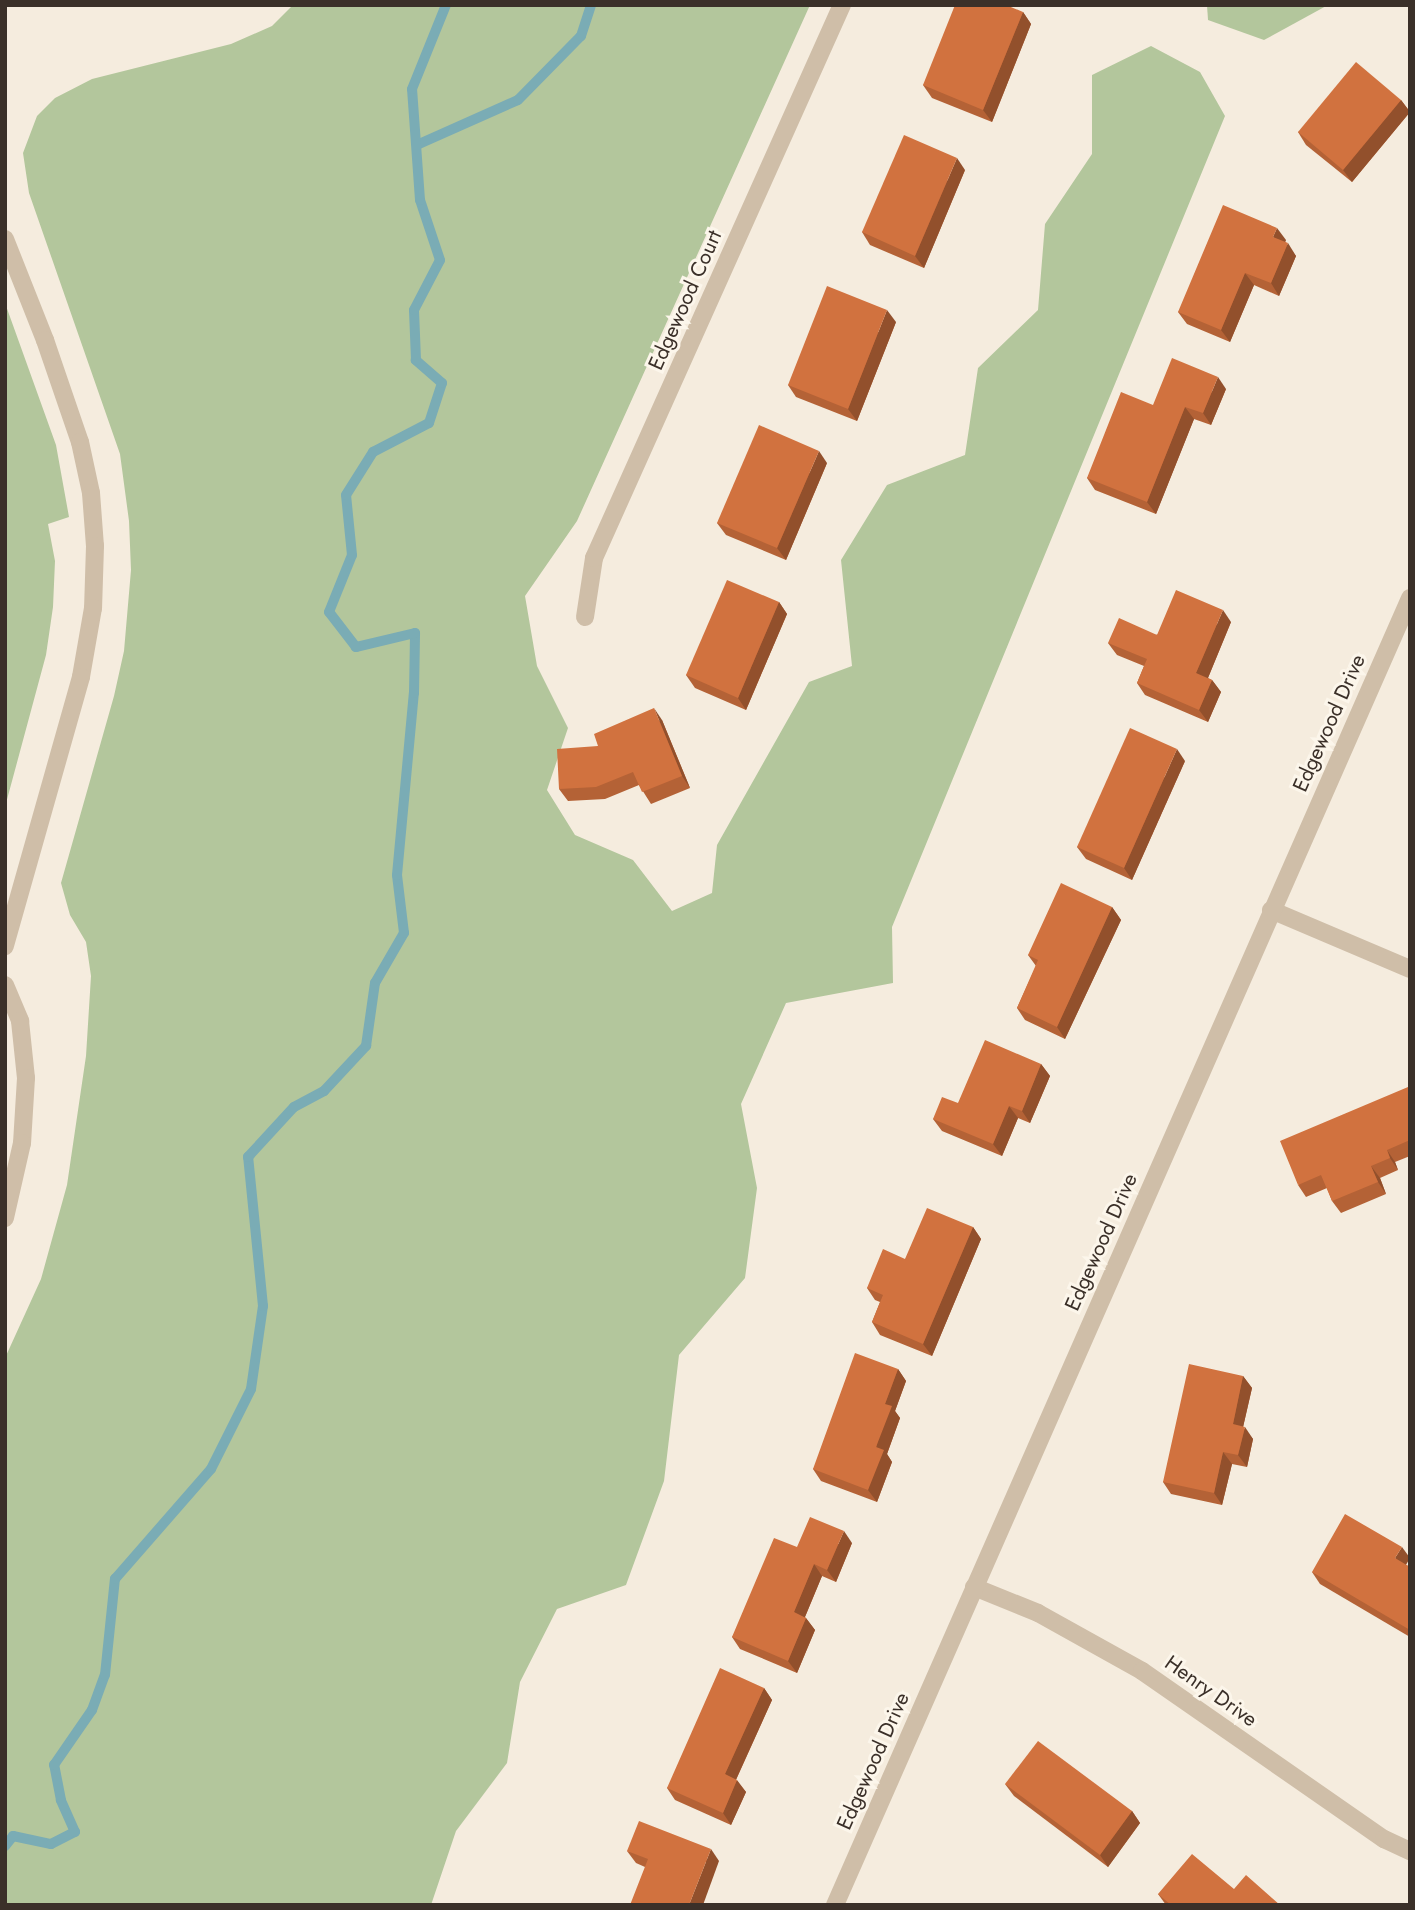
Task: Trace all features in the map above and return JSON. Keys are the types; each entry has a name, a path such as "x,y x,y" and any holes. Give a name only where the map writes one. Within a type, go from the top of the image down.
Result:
{"street":[{"name":"Edgewood Court","path":"585,617 594,558 842,5"},
{"path":"5,239 45,340 80,442 91,494 95,546 93,608 81,677 5,946"},
{"name":"Edgewood Drive","path":"835,1905 1410,598"},
{"path":"1271,910 1410,969"},
{"path":"5,985 20,1021 26,1078 22,1143 5,1218"},
{"name":"Henry Drive","path":"974,1587 1038,1613 1142,1671 1384,1839 1410,1851"}],"green space":[{"path":"293,5 810,5 577,521 525,596 537,666 568,728 547,790 575,835 633,860 672,911 712,893 717,845 809,682 852,666 841,560 887,485 965,455 978,368 1038,310 1045,224 1092,154 1092,75 1151,46 1200,72 1225,116 892,927 893,983 786,1003 741,1104 757,1188 745,1278 679,1355 664,1481 626,1585 557,1609 520,1682 507,1763 456,1831 431,1905 5,1905 5,1358 41,1279 67,1185 86,1056 91,976 86,942 70,915 61,883 114,696 124,651 131,570 129,521 120,454 29,193 23,153 37,116 55,98 92,79 231,44 272,26"},
{"path":"1207,5 1328,5 1264,40 1208,20"},
{"path":"5,303 56,445 69,517 48,524 55,561 53,607 46,655 5,807"}],"building":[{"path":"955,5 1006,5 1023,12 983,110 923,85"},
{"path":"1356,62 1401,100 1343,170 1298,132"},
{"path":"904,135 957,158 915,256 862,232"},
{"path":"1223,205 1277,228 1273,237 1288,243 1271,283 1245,273 1221,330 1178,312"},
{"path":"827,286 887,310 848,409 788,385"},
{"path":"1172,358 1218,377 1203,413 1185,407 1147,502 1087,478 1121,392 1153,405"},
{"path":"759,425 819,451 777,548 717,523"},
{"path":"727,580 779,602 738,698 686,675"},
{"path":"1176,590 1223,610 1196,673 1212,680 1199,710 1137,683 1147,659 1108,643 1119,618 1157,635"},
{"path":"654,708 682,776 642,792 633,772 596,787 559,789 557,749 598,746 594,734"},
{"path":"1130,728 1177,749 1124,868 1077,847"},
{"path":"1061,883 1112,907 1057,1027 1017,1008 1038,960 1028,955"},
{"path":"985,1040 1041,1064 1022,1111 1009,1106 993,1144 933,1119 942,1097 958,1103"},
{"path":"1408,1087 1410,1140 1387,1150 1390,1158 1371,1166 1378,1182 1332,1201 1321,1175 1298,1185 1280,1141"},
{"path":"927,1208 973,1227 923,1344 872,1322 883,1295 867,1288 883,1249 905,1259"},
{"path":"855,1353 898,1369 885,1404 892,1406 876,1447 884,1450 868,1490 813,1469"},
{"path":"1189,1364 1243,1376 1233,1424 1245,1427 1238,1455 1223,1452 1214,1493 1163,1482"},
{"path":"1345,1514 1402,1547 1395,1558 1410,1567 1410,1630 1312,1572"},
{"path":"810,1517 844,1531 827,1570 814,1564 794,1612 806,1618 788,1661 732,1637 774,1538 797,1547"},
{"path":"720,1668 764,1688 725,1774 737,1780 723,1813 667,1788"},
{"path":"1038,1741 1132,1811 1100,1855 1005,1784"},
{"path":"639,1821 711,1849 689,1905 630,1905 648,1859 627,1851"},
{"path":"1192,1854 1234,1889 1246,1875 1280,1905 1171,1905 1158,1894"}],"waterway":[{"path":"5,1846 13,1836 51,1844 75,1832 61,1800 54,1765 92,1710 105,1675 115,1579 211,1469 251,1389 263,1306 248,1157 294,1107 324,1091 366,1046 375,983 404,933 397,875 414,693 415,633 356,647 329,612 352,555 346,495 373,452 429,423 442,383 416,360 414,310 440,260 420,200 412,89 446,5"},
{"path":"419,144 518,100 581,36 591,5"}]}
